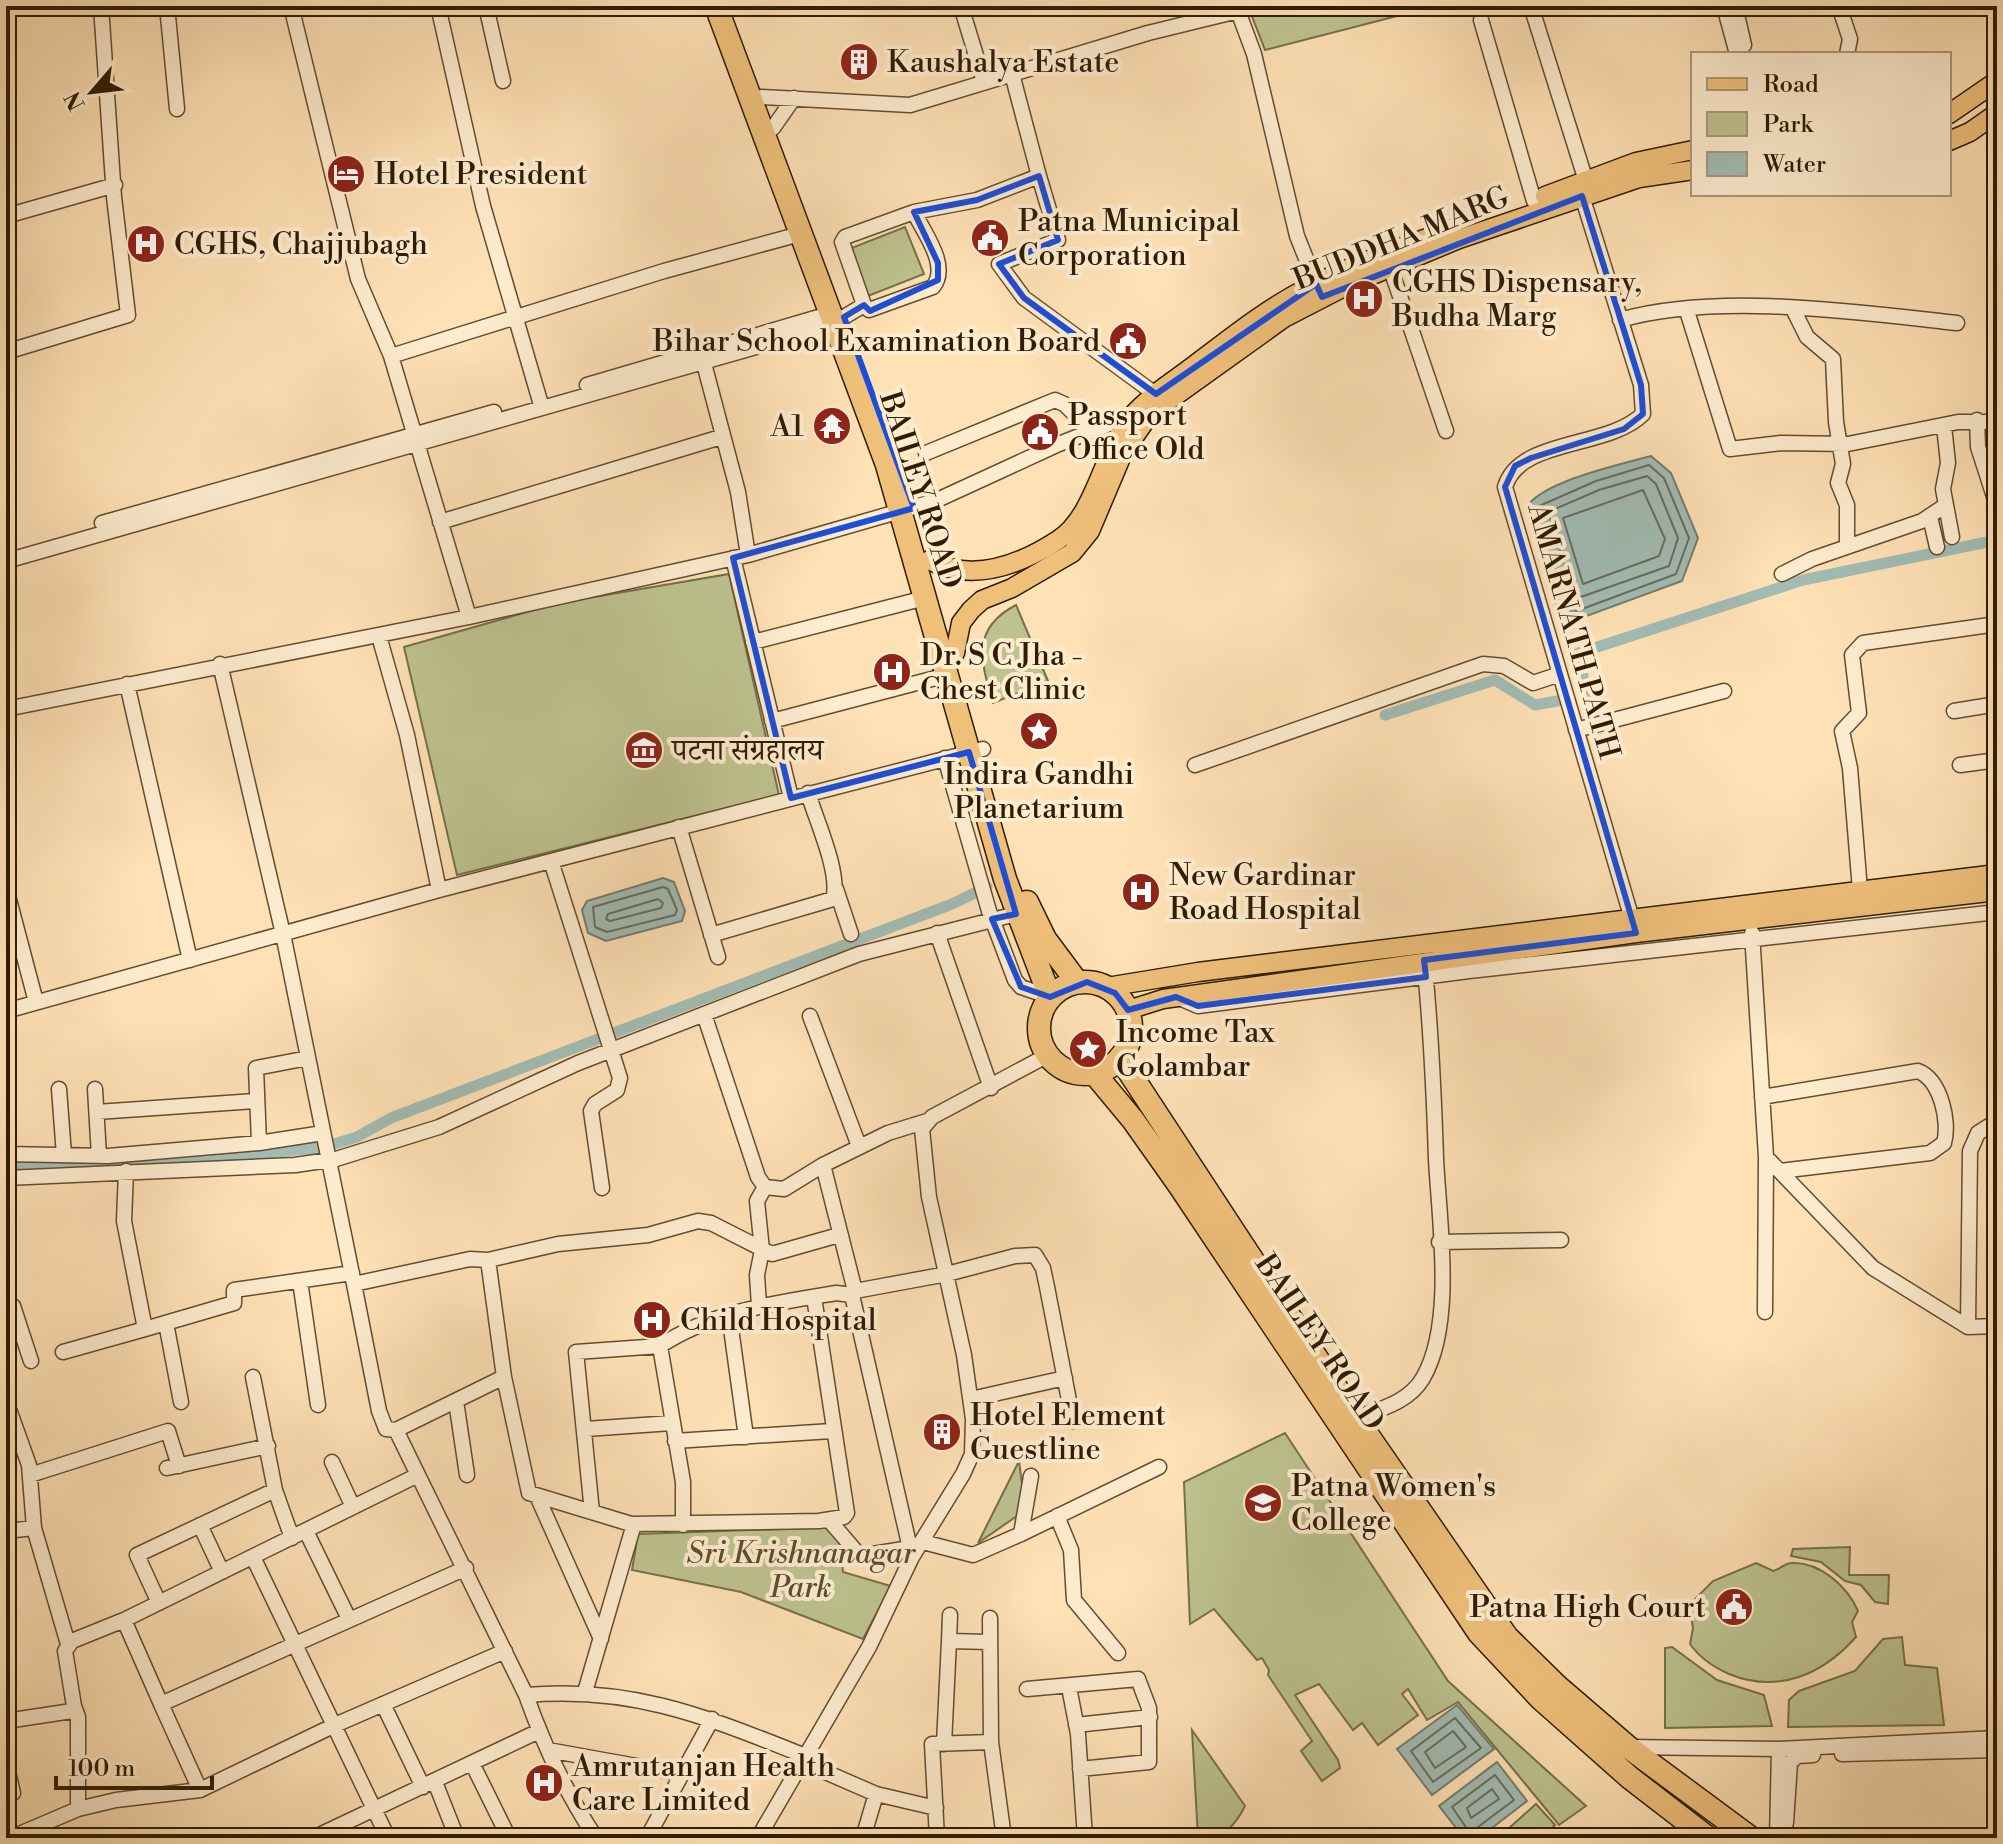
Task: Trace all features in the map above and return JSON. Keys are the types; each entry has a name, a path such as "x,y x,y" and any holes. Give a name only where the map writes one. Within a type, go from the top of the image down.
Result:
{"highway":[{"name":"BAILEY ROAD","path":"716,6 800,234 929,560 955,653 1016,914 1050,997"},
{"name":"BAILEY ROAD","path":"729,6 773,128 835,319"},
{"name":"BAILEY ROAD","path":"908,510 925,598 947,675 1029,909 1045,939 1077,982"},
{"path":"1077,982 1107,987 1128,1010 1131,1030 1120,1058 1094,1073 1064,1068 1048,1055 1039,1025 1050,997 1077,982"},
{"path":"1120,1058 1356,1418 1507,1637 1557,1686 1628,1747 1751,1838"},
{"name":"BAILEY ROAD","path":"1094,1073 1113,1094 1179,1185 1479,1633 1541,1699 1629,1777 1708,1838"}],"main road":[{"path":"1951,113 1997,81"},
{"path":"1951,128 1963,124 1997,100"},
{"path":"1951,140 1970,132 1997,113"},
{"path":"1647,168 1691,151"},
{"path":"1647,168 1691,160"},
{"name":"BUDDHA MARG","path":"1319,290 1390,267 1584,189 1647,168"},
{"path":"1647,168 1691,170"},
{"name":"BUDDHA MARG","path":"929,560 948,570 984,573 1062,538 1077,522 1112,445 1132,415 1161,398 1241,330 1380,254 1534,201 1584,189"},
{"name":"BUDDHA MARG","path":"955,653 961,623 982,600 1012,588 1072,553 1096,520 1123,453 1161,398"},
{"path":"1128,1010 1176,997 1424,961 1633,925 1860,890 1997,874"},
{"path":"1633,925 1751,920 1997,891"},
{"path":"1107,987 1198,972 1424,961"}],"street":[{"path":"6,352 128,315 101,6"},
{"path":"167,6 177,109"},
{"path":"291,6 358,279 391,356 469,617"},
{"path":"438,6 483,206 515,316 545,402"},
{"path":"486,6 503,81"},
{"path":"961,6 984,82"},
{"name":"AMARNATH PATH","path":"1531,6 1641,385 1643,414 1624,429 1523,462 1508,476 1505,487 1633,925"},
{"path":"1724,6 1736,52"},
{"path":"1735,6 1746,52"},
{"path":"1839,6 1850,39 1847,52"},
{"path":"761,97 898,106 927,101 1148,33 1238,11 1254,54 1297,236 1319,290"},
{"path":"1481,20 1534,201"},
{"path":"1012,74 1058,240 999,264 1024,298 1161,398"},
{"path":"773,128 794,98"},
{"path":"914,212 938,263 938,280 933,287 869,310 864,305 842,242 845,237 914,212 977,200 1039,176"},
{"path":"6,216 115,185"},
{"path":"391,356 515,316 800,234"},
{"path":"1390,267 1446,431"},
{"path":"6,561 26,550 835,319 864,305"},
{"path":"1620,320 1728,307 1870,312 1957,323"},
{"path":"1793,309 1807,337 1833,359 1836,422 1843,470 1838,483 1847,505 1847,546"},
{"path":"1687,311 1730,449 1781,443 1841,444 1977,420 1997,422"},
{"path":"702,357 738,492 740,557 753,642 791,798"},
{"path":"926,453 1055,400 1064,404 1092,431"},
{"path":"6,709 220,664 379,636 740,557 908,510 1132,415"},
{"path":"1977,420 1978,447 1991,464 1996,499"},
{"path":"1944,426 1948,463 1943,489 1952,537"},
{"path":"440,522 721,437"},
{"path":"1782,574 1847,546 1930,517 1946,505"},
{"path":"1930,517 1937,547"},
{"path":"6,551 26,550"},
{"path":"753,642 925,598"},
{"path":"1860,890 1850,768 1842,731 1859,713 1852,655 1863,643 1997,624"},
{"path":"379,636 407,735 439,890"},
{"path":"220,664 283,934 382,1423 386,1429 396,1430 504,1377"},
{"path":"1195,765 1483,664 1504,666 1533,683 1560,674"},
{"path":"772,721 947,675"},
{"path":"127,684 190,960"},
{"path":"1576,730 1724,691"},
{"path":"1954,711 1997,704"},
{"path":"6,1011 439,890 976,751"},
{"path":"945,758 991,915 1015,980 1021,987 1050,997"},
{"path":"1960,765 1997,760"},
{"path":"808,793 851,934"},
{"path":"679,827 718,957"},
{"path":"551,861 620,1084 595,1104 590,1119 602,1188"},
{"path":"6,888 36,1002"},
{"path":"711,935 823,904 833,899 836,888"},
{"path":"1356,1418 1394,1404 1409,1394 1423,1377 1438,1332 1439,1242 1424,961 1752,942 1997,912"},
{"path":"6,1178 328,1158 439,1127 611,1047 859,954 991,915 1016,914"},
{"path":"1751,920 1766,1157 1765,1312"},
{"path":"937,933 991,1088"},
{"path":"704,1014 758,1177 765,1187 784,1189 859,1146 927,1121 1048,1055"},
{"path":"810,1016 859,1146"},
{"path":"259,1143 255,1101 257,1066 308,1058"},
{"path":"1762,1097 1918,1071 1931,1079 1946,1122 1944,1143 1930,1153 1780,1171"},
{"path":"59,1089 64,1155"},
{"path":"95,1089 99,1156"},
{"path":"97,1112 255,1101"},
{"path":"758,1838 801,1758 869,1647 915,1549 972,1454 975,1436 971,1399 926,1181 921,1135 927,1121"},
{"path":"1968,1327 1970,1151 1978,1133 1997,1121"},
{"path":"6,1154 99,1156 324,1136"},
{"path":"1766,1157 1873,1268 1968,1327 1997,1326"},
{"path":"823,1165 915,1549"},
{"path":"126,1171 124,1221 145,1329"},
{"path":"759,1306 757,1275 762,1250 757,1201 765,1187"},
{"path":"63,1352 234,1303 234,1290 353,1278 470,1259 488,1260 558,1244 648,1235 698,1221 711,1223 762,1250 777,1253 839,1235"},
{"path":"1439,1242 1561,1240"},
{"path":"592,1512 576,1352 660,1346 698,1325 759,1306 854,1293 1015,1256 1035,1255 1043,1268 1073,1421"},
{"path":"488,1260 504,1377 529,1493 634,1524 829,1520 847,1513 832,1431 814,1297"},
{"path":"300,1281 318,1405"},
{"path":"13,1306 31,1361"},
{"path":"729,1314 746,1437"},
{"path":"166,1323 181,1402"},
{"path":"660,1346 683,1482 683,1525"},
{"path":"253,1377 275,1490 349,1619"},
{"path":"971,1399 1065,1378"},
{"path":"6,1401 30,1475 34,1528 68,1644 65,1657 78,1717 78,1809"},
{"path":"456,1401 467,1475"},
{"path":"586,1429 672,1423"},
{"path":"396,1430 466,1568 573,1804 596,1838"},
{"path":"30,1475 168,1431 173,1467 268,1446"},
{"path":"675,1441 832,1431"},
{"path":"332,1462 353,1507"},
{"path":"829,1520 860,1556 915,1549 973,1555 1159,1467"},
{"path":"68,1644 124,1620 418,1475"},
{"path":"1021,1534 1031,1476"},
{"path":"159,1603 137,1555 275,1490"},
{"path":"537,1496 601,1639"},
{"path":"1057,1516 1071,1550 1074,1600 1118,1653"},
{"path":"585,1692 634,1524"},
{"path":"200,1525 222,1572"},
{"path":"6,1531 34,1528"},
{"path":"253,1557 388,1838"},
{"path":"161,1704 466,1568"},
{"path":"944,1744 950,1615"},
{"path":"990,1618 991,1742 1004,1838"},
{"path":"124,1620 200,1790"},
{"path":"949,1641 989,1642"},
{"path":"10,1838 78,1809 116,1800 200,1790 335,1725 505,1651"},
{"path":"1027,1689 1138,1679 1150,1717 1149,1762 1080,1769"},
{"path":"1069,1687 1076,1725 1085,1838"},
{"path":"526,1695 585,1692 627,1697 712,1719 876,1794 936,1808"},
{"path":"383,1704 457,1838"},
{"path":"6,1721 66,1713 74,1706"},
{"path":"1076,1725 1150,1717"},
{"path":"647,1838 712,1719"},
{"path":"313,1838 376,1811 539,1731"},
{"path":"1628,1747 1779,1749 1997,1738"},
{"path":"937,1838 932,1744 991,1742"},
{"path":"1777,1838 1779,1749"},
{"path":"548,1750 681,1774"},
{"path":"1786,1838 1788,1768 1793,1757 1997,1750"},
{"path":"6,1763 13,1793"},
{"path":"472,1763 509,1838"},
{"path":"863,1838 876,1794"}],"highlighted area":[{"path":"1039,176 1058,240 999,264 1024,298 1156,394 1316,284 1322,297 1582,196 1641,385 1643,414 1624,429 1531,458 1515,466 1505,487 1636,933 1424,960 1426,977 1198,1006 1176,997 1128,1010 1115,993 1087,982 1050,997 1021,987 992,919 1016,914 969,752 791,798 733,558 914,508 844,317 864,305 870,311 938,280 938,263 914,212 977,200"}],"green space":[{"path":"1248,6 1436,6 1265,50"},
{"path":"905,227 924,274 868,296 849,249"},
{"path":"729,574 779,795 457,875 404,647 559,603"},
{"path":"1016,605 1048,681 993,703 983,660 985,636 1001,614"},
{"path":"1285,1433 1448,1681 1586,1806 1559,1825 1458,1702 1427,1720 1408,1689 1402,1694 1418,1715 1378,1745 1362,1723 1353,1730 1319,1684 1295,1695 1338,1760 1340,1768 1322,1781 1301,1751 1312,1741 1268,1675 1269,1670 1262,1658 1257,1660 1214,1609 1190,1624 1184,1482"},
{"path":"1019,1461 1023,1492 1017,1516 978,1543"},
{"name":"Sri Krishnanagar Park","path":"838,1527 843,1572 891,1586 863,1639 741,1592 632,1570 638,1534"},
{"path":"1850,1547 1849,1575 1889,1575 1888,1604 1875,1602 1861,1585 1845,1581 1821,1562 1791,1556 1793,1549"},
{"path":"1756,1563 1773,1571 1788,1564 1801,1563 1831,1577 1847,1593 1858,1611 1852,1622 1856,1637 1829,1662 1814,1671 1782,1681 1747,1680 1707,1662 1690,1644 1693,1628 1689,1605 1713,1581"},
{"path":"1902,1637 1905,1665 1937,1668 1944,1725 1788,1727 1789,1700 1799,1691 1855,1671 1883,1639"},
{"path":"1672,1647 1717,1680 1764,1695 1772,1726 1665,1728 1665,1648"},
{"path":"1192,1730 1245,1806 1227,1830 1207,1838 1198,1838"},
{"path":"1536,1804 1555,1825 1541,1838 1498,1838"}],"water":[{"path":"1651,456 1671,473 1698,538 1682,581 1573,621 1560,616 1528,505 1551,488 1567,481"},
{"path":"663,878 674,882 685,911 682,921 606,941 588,933 582,910 587,901"},
{"path":"1457,1705 1494,1749 1432,1795 1397,1749"},
{"path":"1497,1762 1527,1801 1479,1838 1464,1838 1439,1806"}],"waterway":[{"path":"1586,696 1579,653 1803,580 1997,540"},
{"path":"1385,715 1495,680 1535,705 1557,701"},
{"path":"6,1166 202,1160 324,1147 357,1137 391,1118 952,904 987,887"}],"place":[{"name":"Kaushalya Estate","path":"859,62"},
{"name":"Hotel President","path":"346,174"},
{"name":"Patna Municipal Corporation","path":"990,238"},
{"name":"CGHS, Chajjubagh","path":"146,244"},
{"name":"CGHS Dispensary, Budha Marg","path":"1364,299"},
{"name":"Bihar School Examination Board","path":"1128,341"},
{"name":"A1","path":"832,426"},
{"name":"Passport Office Old","path":"1040,432"},
{"name":"Dr. S C Jha - Chest Clinic","path":"892,672"},
{"name":"Indira Gandhi Planetarium","path":"1039,731"},
{"name":"पटना संग्रहालय","path":"644,750"},
{"name":"New Gardinar Road Hospital","path":"1141,892"},
{"name":"Income Tax Golambar","path":"1088,1049"},
{"name":"Child Hospital","path":"652,1320"},
{"name":"Hotel Element Guestline","path":"942,1432"},
{"name":"Patna Women's College","path":"1263,1503"},
{"name":"Patna High Court","path":"1734,1607"},
{"name":"Amrutanjan Health Care Limited","path":"544,1783"}]}
